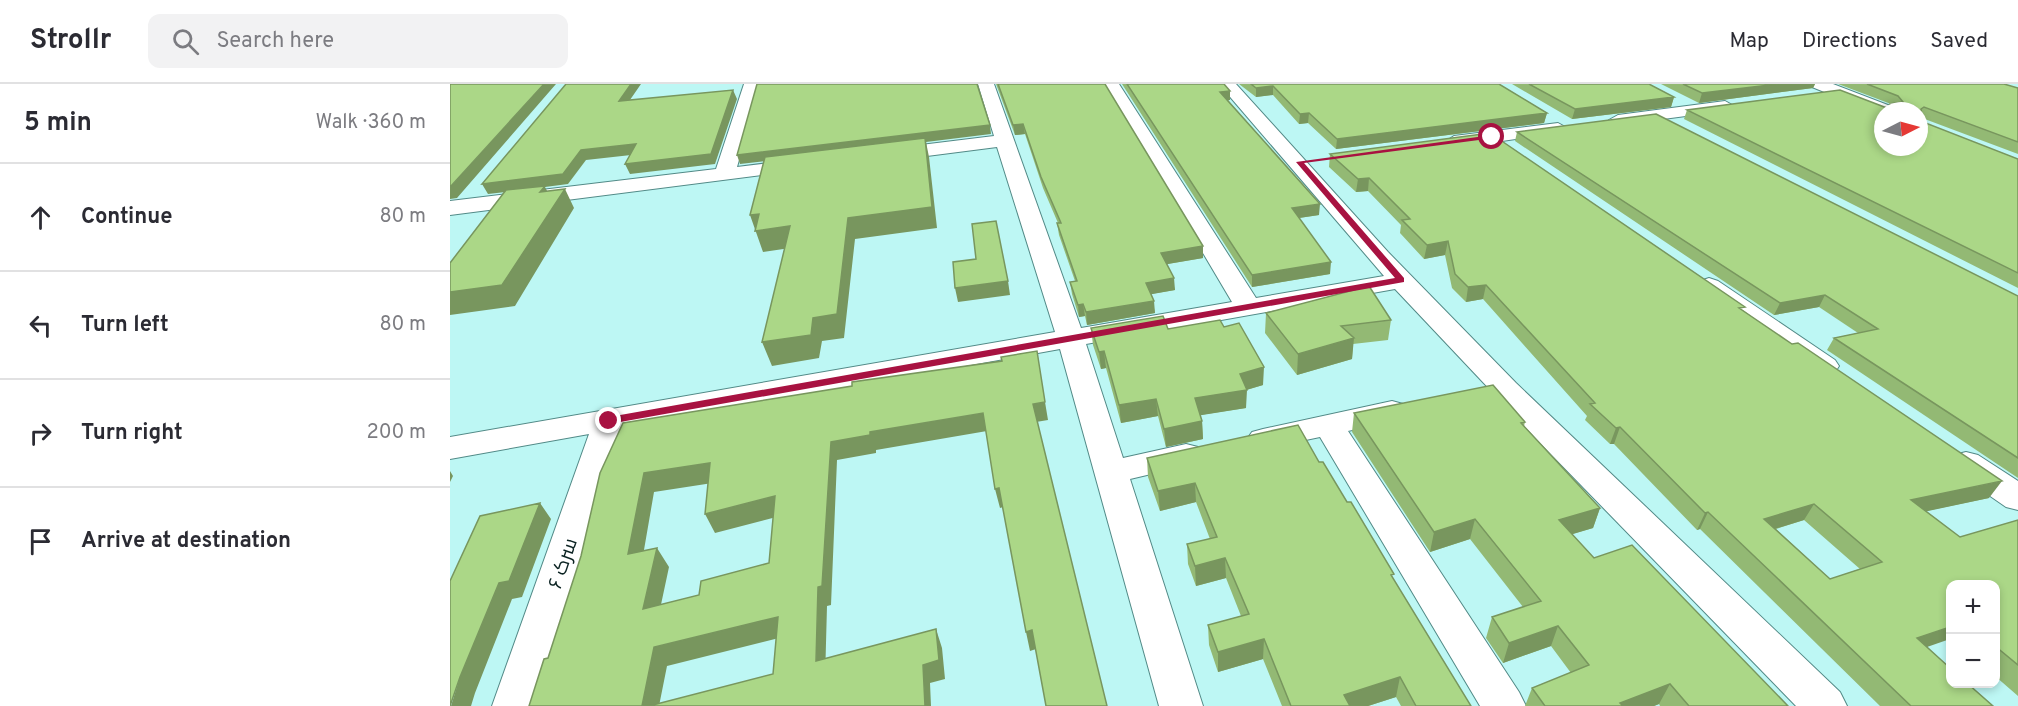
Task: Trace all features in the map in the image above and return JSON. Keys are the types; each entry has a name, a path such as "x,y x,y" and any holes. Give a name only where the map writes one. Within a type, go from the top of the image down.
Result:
{"street":[{"path":"725,174 752,84"},
{"path":"986,84 1071,339 1181,706"},
{"path":"1111,84 1249,308"},
{"path":"1227,84 1300,162 1401,280 1503,387 1825,706"},
{"path":"1818,84 1874,106"},
{"path":"1802,96 1838,92"},
{"path":"1664,94 1696,110"},
{"path":"1602,122 1743,104"},
{"path":"1435,144 1575,126 1542,111"},
{"path":"1656,115 1688,132"},
{"path":"1492,137 1521,157"},
{"path":"865,157 1005,140"},
{"path":"1300,162 1322,159"},
{"path":"457,207 818,163"},
{"path":"457,207 479,189"},
{"path":"1686,270 1842,378"},
{"path":"450,448 1401,280"},
{"path":"1468,394 1503,387"},
{"path":"1110,472 1421,404"},
{"name":"سرک ۶","path":"514,706 609,421"},
{"path":"1328,424 1504,706"},
{"path":"1950,451 2018,498"}],"building":[{"path":"450,84 544,84 450,187"},
{"path":"566,84 631,84 619,101 733,90 711,154 625,164 636,144 581,150 563,174 482,184"},
{"path":"757,84 977,84 990,125 737,155"},
{"path":"998,84 1105,84 1203,246 1161,253 1174,278 1146,283 1154,301 1086,312 1083,304 1078,305 1070,282 1077,281 1057,223 1061,223 1041,177 1023,124 1013,125"},
{"path":"1127,84 1224,84 1230,91 1220,92 1320,204 1292,208 1331,262 1252,275"},
{"path":"1251,84 1499,84 1547,113 1337,139 1309,113 1300,114 1273,86 1256,88"},
{"path":"1529,84 1649,84 1674,97 1575,109"},
{"path":"1683,84 1778,84 1702,93"},
{"path":"1867,84 2004,84 2018,88 2018,142 1928,108 1928,102 1903,102 1898,96"},
{"path":"1840,90 1874,103 1874,156 1928,156 1928,124 2018,159 2018,273 1687,110"},
{"path":"1656,114 2018,296 2018,458 1834,338 1878,329 1825,295 1780,303 1517,132"},
{"path":"1490,133 1745,307 1739,308 1792,344 1798,343 2002,481 1911,500 1960,537 2018,520 2018,665 2000,650 2000,580 1946,580 1946,628 1917,638 1946,664 1946,688 1973,688 1993,706 1911,706 1708,512 1705,513 1620,427 1616,428 1590,404 1595,403 1486,285 1468,287 1455,274 1448,241 1427,245 1402,220 1410,219 1369,178 1358,179 1330,154","holes":["1814,504 1882,562 1830,579 1764,519"]},
{"path":"925,138 932,207 848,218 837,314 813,318 811,335 762,342 790,226 755,231 759,214 750,215 765,157"},
{"path":"545,186 540,192 565,189 502,285 450,292 450,263 506,190"},
{"path":"996,221 1008,281 955,288 953,262 976,259 972,224"},
{"path":"1369,286 1391,320 1341,326 1354,338 1298,354 1266,313"},
{"path":"1163,316 1168,329 1220,320 1224,327 1239,323 1264,367 1240,374 1247,390 1195,398 1202,421 1164,429 1156,399 1119,405 1104,351 1099,352 1091,328"},
{"path":"1037,351 1045,402 1033,404 1107,706 1046,706 1032,630 1026,632 999,488 995,489 983,413 870,432 870,435 831,442 822,586 818,587 816,661 936,629 939,660 923,665 925,706 649,706 773,674 778,617 654,647 642,706 529,706 544,659 548,658 581,556 600,473 623,423 852,386 852,382 1002,361 1001,357","holes":["710,463 705,514 775,496 769,563 701,581 699,595 643,609 657,548 628,554 644,473"]},
{"path":"1493,385 1525,422 1521,423 1600,508 1559,520 1594,558 1632,545 1788,706 1689,706 1670,684 1620,703 1623,706 1545,706 1532,688 1589,665 1558,626 1509,643 1492,617 1541,601 1475,519 1434,532 1354,413"},
{"path":"1298,425 1319,462 1323,462 1347,502 1351,502 1394,574 1391,575 1471,706 1416,706 1400,677 1344,695 1350,706 1291,706 1264,639 1218,652 1208,625 1249,614 1225,558 1195,566 1187,544 1217,537 1195,483 1158,491 1147,458"},
{"path":"540,503 509,581 499,583 450,706 450,581 480,516"}],"route":[{"path":"609,421 1401,280 1300,162 1492,137"}]}
